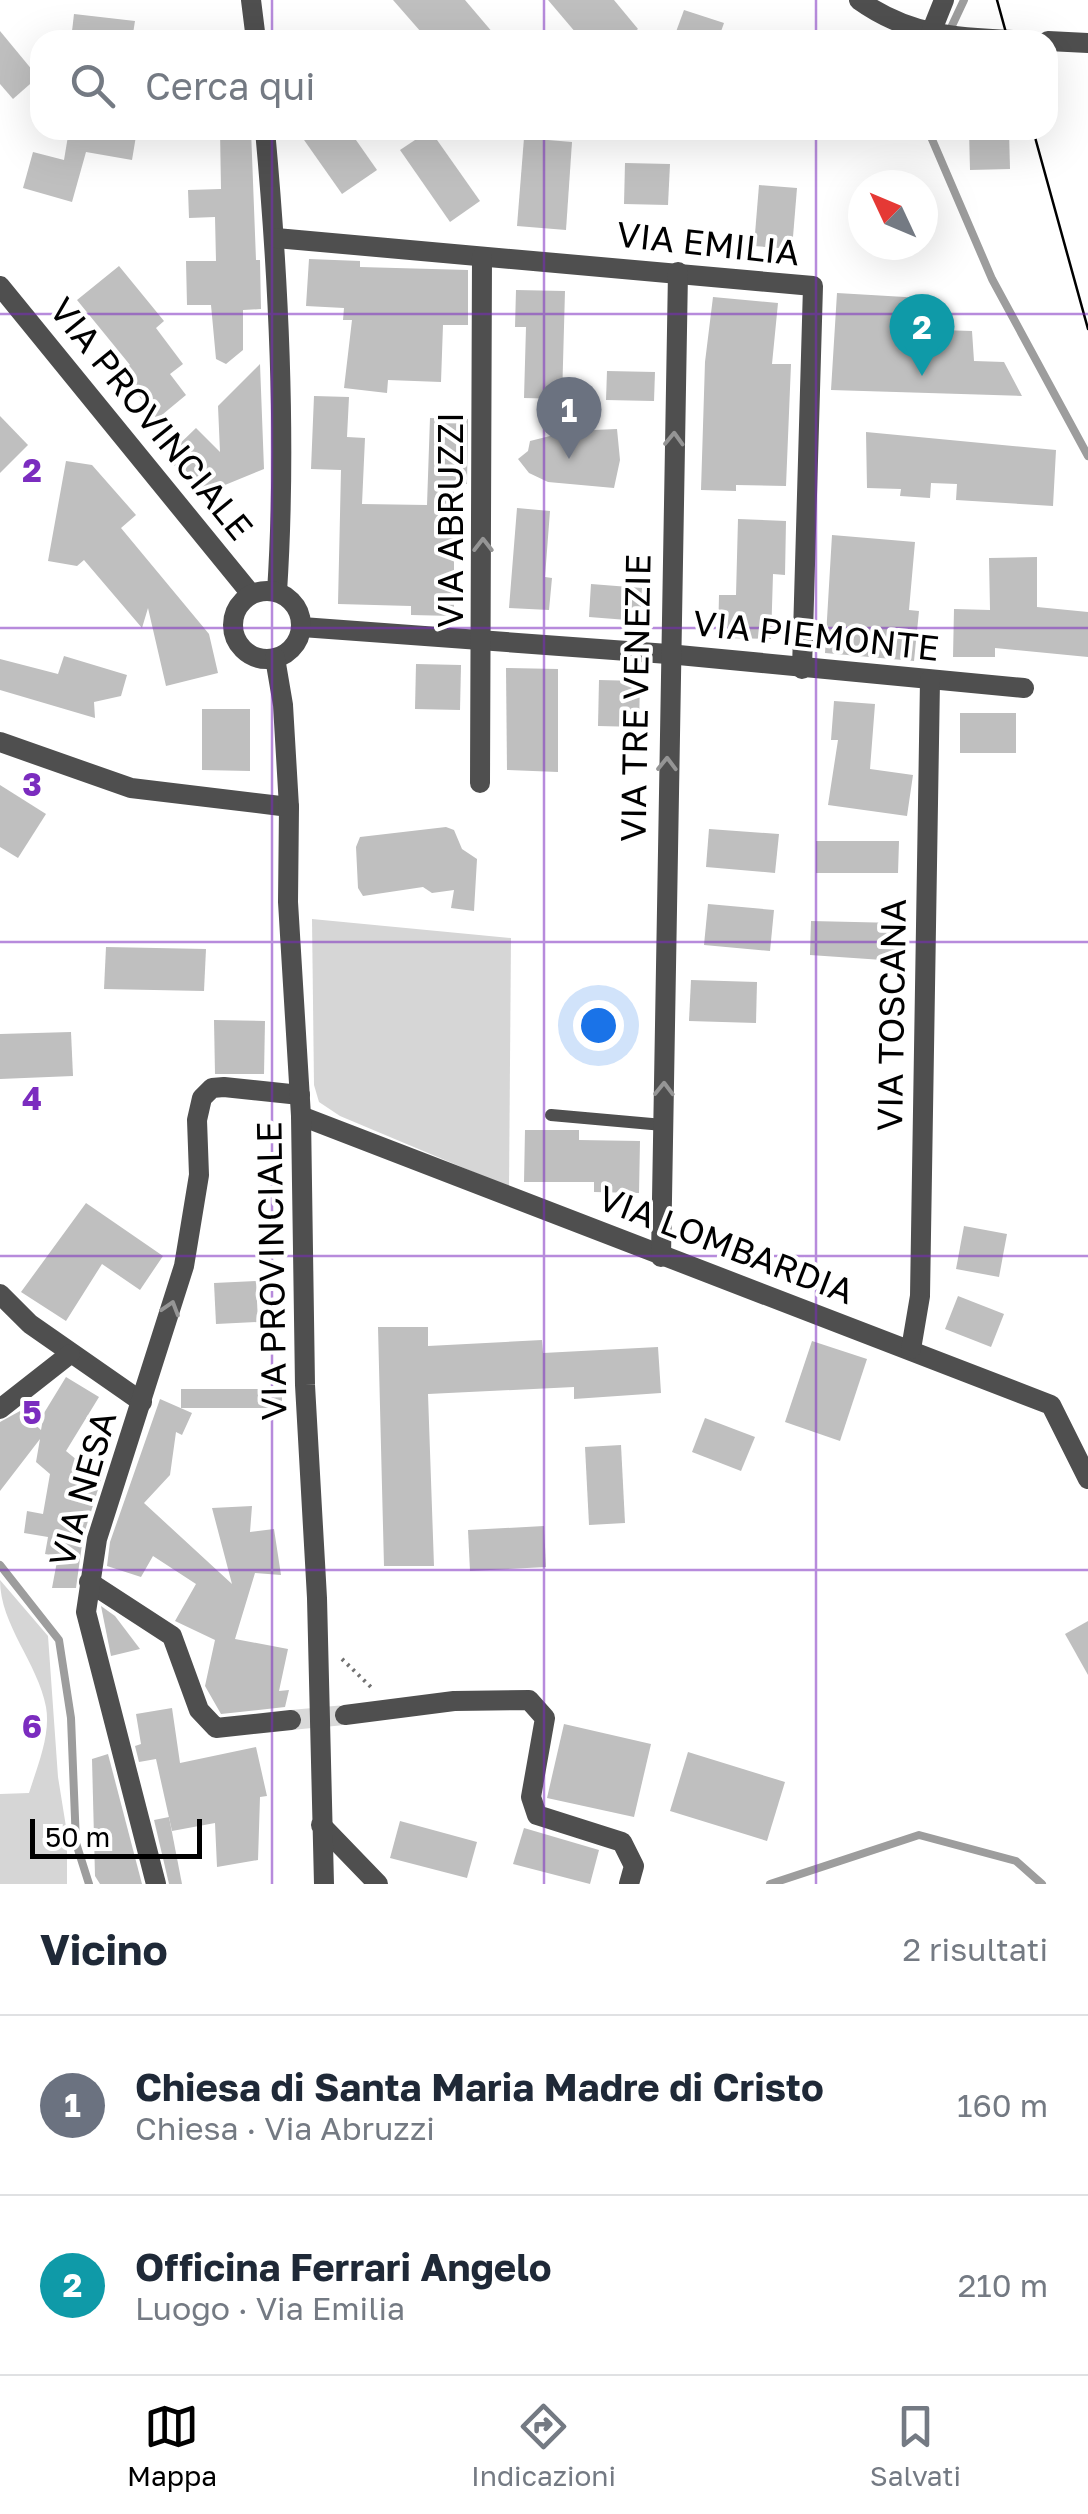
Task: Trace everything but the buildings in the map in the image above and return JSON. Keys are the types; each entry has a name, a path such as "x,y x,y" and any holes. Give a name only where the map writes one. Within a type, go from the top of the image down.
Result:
{"street":[{"path":"251,0 255,30"},
{"path":"859,0 882,16 919,30"},
{"path":"932,30 944,0"},
{"path":"1058,42 1088,43"},
{"path":"265,140 276,238 281,530 277,592"},
{"name":"VIA EMILIA","path":"276,238 812,286 802,669"},
{"name":"VIA ABRUZZI","path":"480,784 484,642 482,257"},
{"name":"VIA TRE VENEZIE","path":"661,1257 668,654 678,272"},
{"name":"VIA PROVINCIALE","path":"2,292 251,594"},
{"path":"277,592 296,604 302,628 292,648 275,658 251,655 240,646 234,632 236,613 251,594 277,592"},
{"name":"VIA PIEMONTE","path":"302,628 668,654 1024,688"},
{"name":"VIA PROVINCIALE","path":"275,658 289,807 288,902 300,1105 305,1385 318,1632 324,1884"},
{"name":"VIA TOSCANA","path":"911,1350 920,1296 930,680"},
{"path":"0,742 131,788 289,807"},
{"name":"VIA LOMBARDIA","path":"142,1402 184,1266 199,1175 197,1120 202,1098 212,1088 224,1087 300,1105 661,1257 1051,1405 1088,1479"},
{"name":"VIA NESA","path":"0,1294 70,1354 142,1402 97,1539 86,1612 156,1884"},
{"path":"0,1409 70,1354"},
{"path":"89,1582 172,1636 199,1710 216,1728 290,1720"},
{"path":"345,1714 528,1700 546,1718 532,1798 537,1815 622,1842 634,1866 630,1884"},
{"path":"322,1825 378,1884"}],"lane":[{"path":"551,1115 664,1124"}],"path":[{"path":"318,1632 359,1679 410,1707"}],"shaded area":[{"path":"312,919 511,938 509,1187 340,1116 319,1102 314,1085"},
{"path":"0,1580 48,1636 58,1777 67,1833 67,1884 0,1884 0,1794 29,1793 47,1718 42,1691 6,1613"}],"waterway":[{"path":"950,30 964,0"},
{"path":"932,140 992,279 1088,456"},
{"path":"0,1565 59,1640 71,1718 76,1843 89,1884"},
{"path":"770,1884 919,1835 1016,1861 1042,1884"}],"tunnel":[{"path":"291,1720 345,1715"}],"tram line":[{"path":"997,0 1005,30"},
{"path":"1036,140 1088,329"}],"place":[{"name":"Officina Ferrari Angelo","path":"922,376"},
{"name":"Chiesa di Santa Maria Madre di Cristo","path":"569,459"}]}
